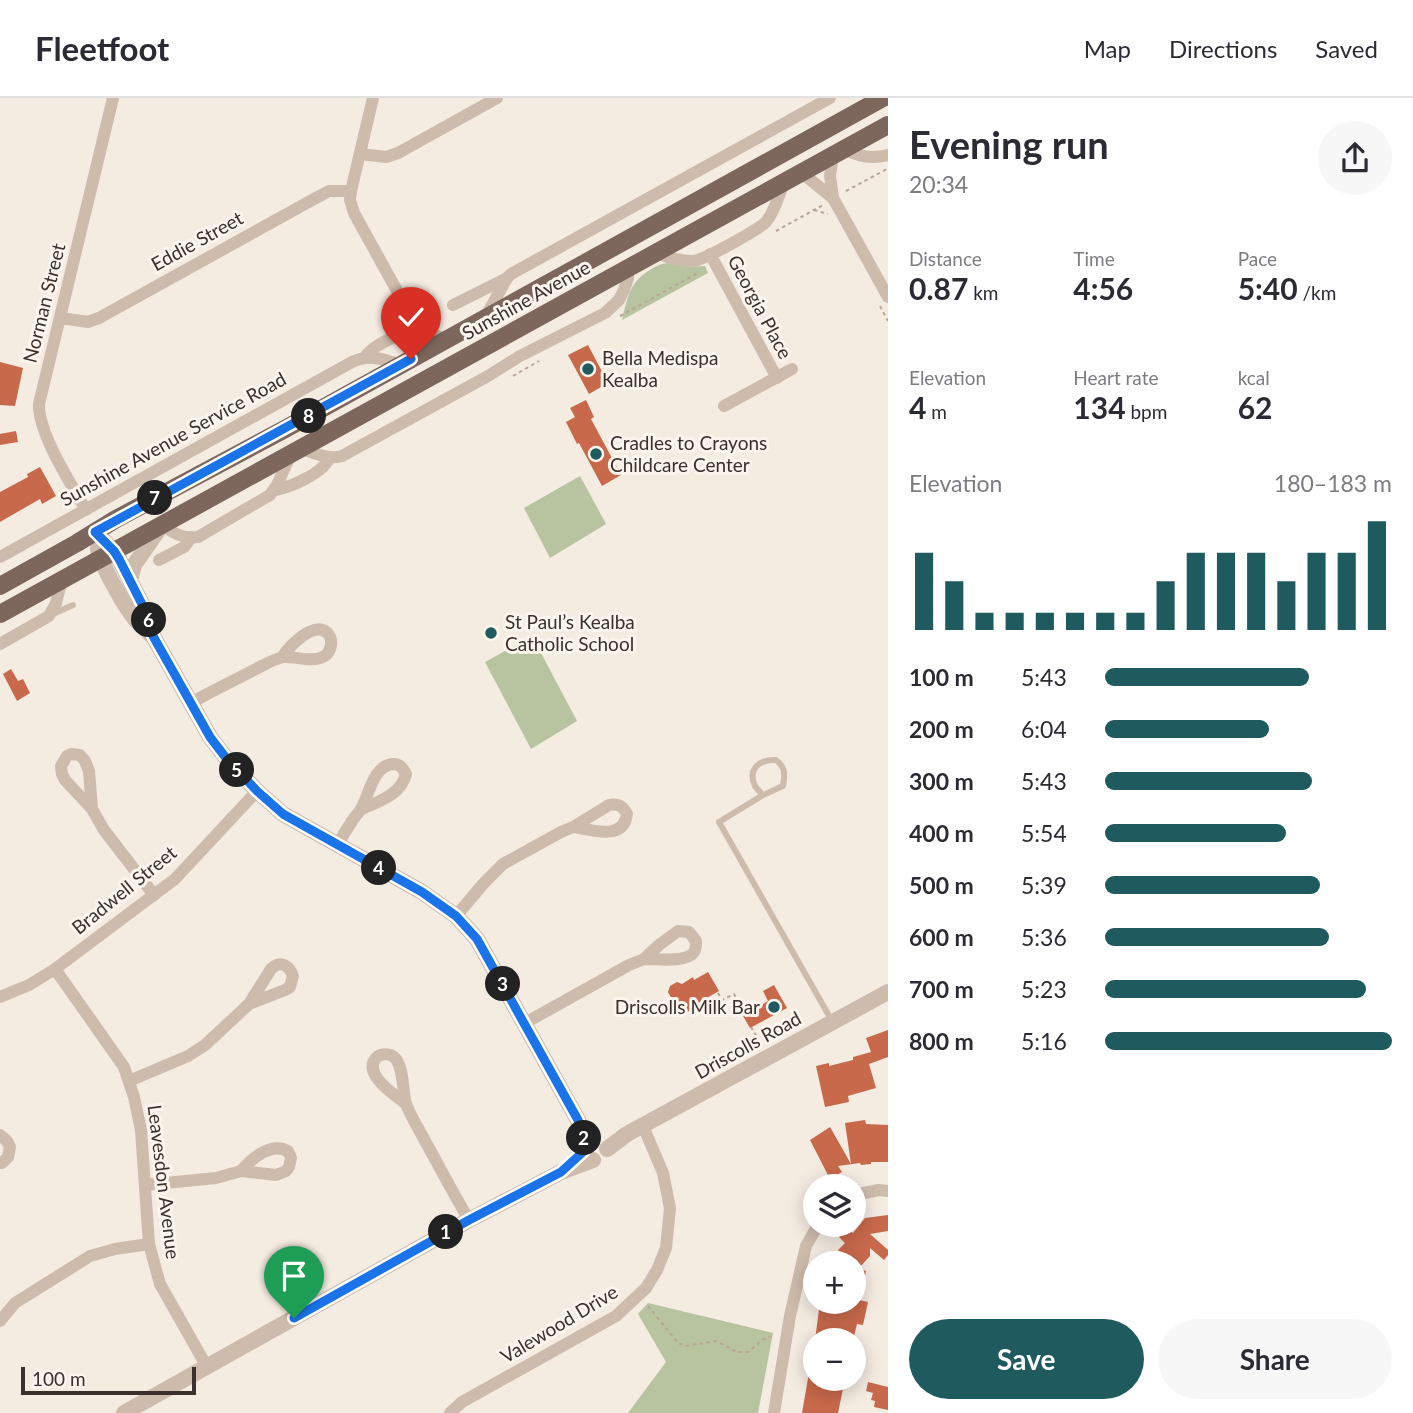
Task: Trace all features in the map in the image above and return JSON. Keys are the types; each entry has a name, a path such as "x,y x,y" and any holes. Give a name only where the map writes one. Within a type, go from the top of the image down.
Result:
{"main road":[{"name":"Sunshine Avenue","path":"0,586 883,98"},
{"name":"Sunshine Avenue","path":"0,614 888,125"},
{"path":"610,249 627,268"}],"street":[{"name":"Norman Street","path":"86,510 50,444 39,415 39,404 114,98"},
{"path":"365,357 406,362 414,339 412,318 350,201 373,98"},
{"path":"360,154 386,157 398,153 497,98"},
{"path":"453,305 507,278 830,98"},
{"path":"888,156 872,157 838,152 830,176 834,198 888,298"},
{"path":"802,173 834,198"},
{"path":"656,253 693,261 710,254 764,224 784,182"},
{"name":"Eddie Street","path":"61,318 88,322 99,318 329,191 351,191"},
{"name":"Georgia Place","path":"710,254 777,378"},
{"path":"130,580 134,565 162,525 173,533 198,537 265,500 275,490 296,452 342,456 473,385 520,356 605,313 619,300 624,290 628,278 627,268"},
{"path":"485,318 507,278"},
{"path":"412,318 446,340"},
{"name":"Sunshine Avenue Service Road","path":"0,557 365,357 374,348 394,337"},
{"name":"Georgia Place","path":"724,406 792,369"},
{"path":"275,490 288,487 322,469 330,457"},
{"path":"95,532 135,619 153,636"},
{"path":"159,560 184,547 191,538"},
{"path":"107,555 130,580 146,612 153,636 210,737 257,791 283,814 422,892 456,916 477,939 594,1147"},
{"path":"0,644 48,616 62,579"},
{"path":"191,702 282,657"},
{"name":"Bradwell Street","path":"0,997 55,970 175,879 257,791"},
{"path":"92,809 104,830 154,895"},
{"path":"337,845 362,809"},
{"path":"456,916 503,864 573,827"},
{"path":"525,1023 644,959"},
{"name":"Leavesdon Avenue","path":"55,970 124,1067 141,1130 149,1244 160,1284 207,1367"},
{"name":"Driscolls Road","path":"124,1413 469,1220 561,1172 594,1147 643,1126 888,992"},
{"path":"129,1081 188,1056 205,1045 249,1004"},
{"path":"405,1104 469,1220"},
{"name":"Valewood Drive","path":"450,1413 462,1402 616,1316 646,1288 666,1248 670,1208 663,1173 643,1126"},
{"path":"0,1135 10,1147 8,1157 0,1163"},
{"path":"145,1185 216,1178 241,1171"},
{"path":"866,1193 888,1191"},
{"path":"774,1413 790,1316 806,1246 811,1237"},
{"path":"0,1321 15,1303 90,1256 149,1244"},
{"path":"0,1304 15,1303"}],"lane":[{"path":"48,616 73,605"},
{"path":"763,795 755,785 752,773 762,761 776,760 783,765 783,786 719,822 833,1023"}],"path":[{"path":"814,210 829,214"},
{"path":"718,993 723,1000 734,994 745,1015"},
{"path":"751,1027 761,1044"},
{"path":"647,1305 678,1343 686,1346 716,1341 737,1352 748,1352 766,1337 775,1336"}],"green space":[{"path":"667,263 688,267 705,266 708,273 622,320 634,285 643,274"},
{"path":"580,476 606,524 550,558 524,508"},
{"path":"532,636 577,721 531,749 485,662"},
{"path":"648,1303 773,1333 758,1413 628,1413 666,1362 638,1314"}],"building":[{"name":"Bella Medispa Kealba","path":"588,345 608,383 589,394 568,355"},
{"path":"0,362 23,368 15,406 0,405"},
{"path":"586,400 594,417 591,419 621,475 602,486 566,422 575,417 570,408"},
{"path":"16,431 18,442 0,445 0,434"},
{"path":"40,467 56,496 42,504 40,499 0,522 0,492 28,477 27,474"},
{"path":"11,669 18,681 23,679 30,693 17,701 3,674"},
{"path":"708,972 719,991 679,1016 672,1007 674,1003 668,992 670,986 677,982 682,984 693,977 694,980"},
{"name":"Driscolls Milk Bar","path":"774,985 787,1008 750,1028 743,1016 768,1001 763,991"},
{"path":"888,1030 888,1057 869,1064 876,1088 848,1096 849,1102 825,1107 816,1066 853,1060 853,1057 871,1052 866,1038"},
{"path":"865,1120 866,1124 888,1125 888,1162 838,1166 842,1172 827,1174 810,1140 830,1127 851,1164 845,1123"},
{"path":"888,1215 888,1231 870,1234 888,1250 884,1260 870,1248 870,1256 866,1260 866,1251 838,1250 845,1243 839,1237 866,1237 866,1218"},
{"path":"818,1314 865,1314 863,1325 857,1324 856,1328 817,1328"},
{"path":"868,1382 888,1387 888,1410 874,1407 875,1401 871,1400 873,1393 866,1391"},
{"path":"806,1391 843,1391 838,1413 802,1413"}],"place":[{"name":"Bella Medispa Kealba","path":"588,369"},
{"name":"Cradles to Crayons Childcare Center","path":"596,454"},
{"name":"St Paul’s Kealba Catholic School","path":"491,633"},
{"name":"Driscolls Milk Bar","path":"774,1007"}],"route":[{"path":"294,1318 561,1172 584,1151 586,1143 578,1120 477,939 456,916 422,892 283,814 226,758 210,737 153,636 146,612 119,559 95,532 411,359"}]}
